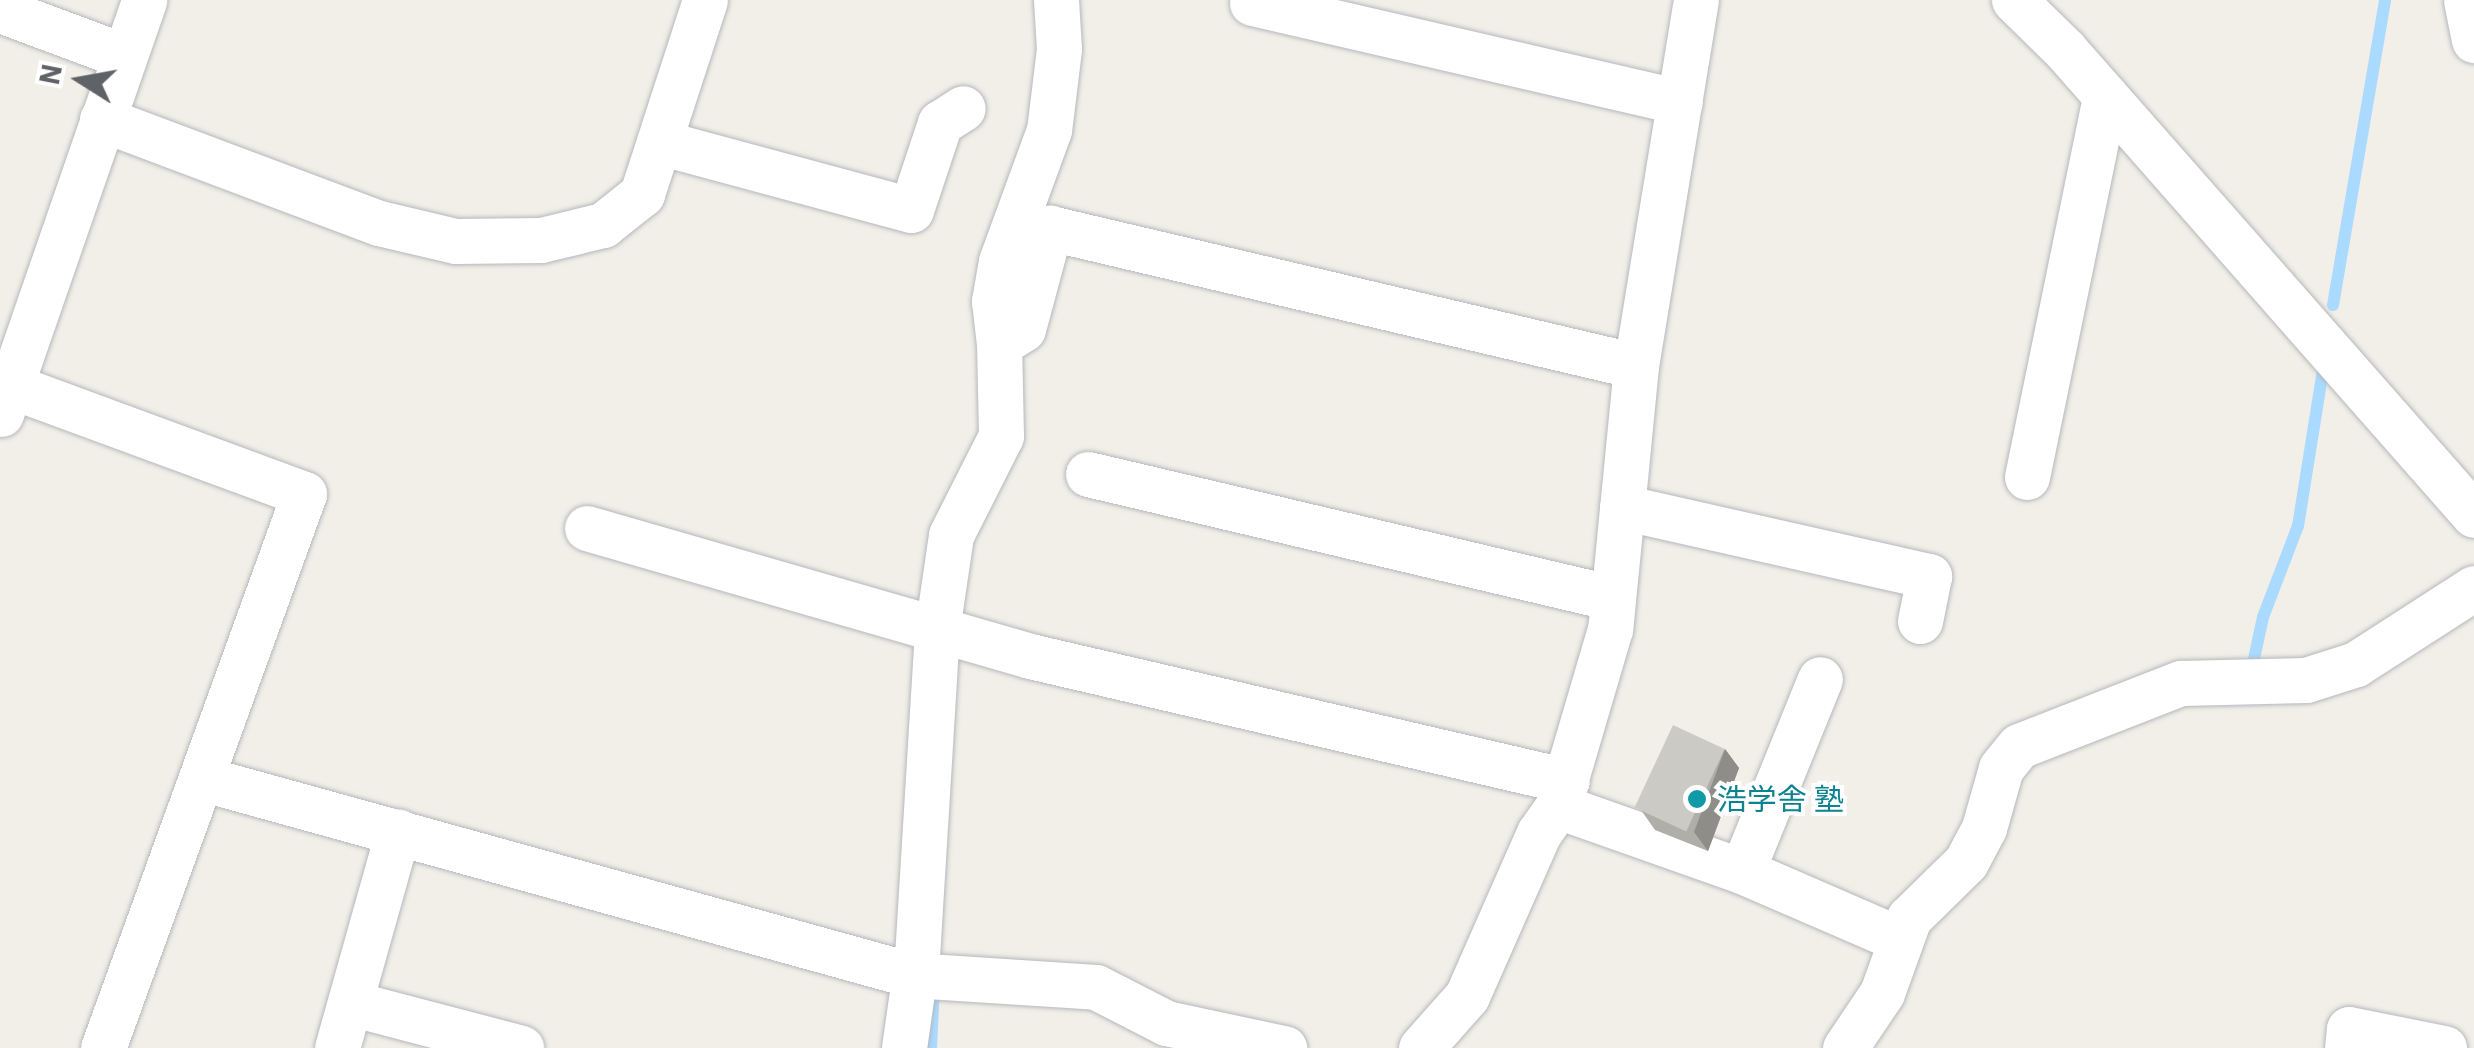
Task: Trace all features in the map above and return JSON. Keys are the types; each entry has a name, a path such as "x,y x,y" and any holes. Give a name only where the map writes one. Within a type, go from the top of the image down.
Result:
{"street":[{"path":"103,1048 204,779 304,494 6,401 144,0"},
{"path":"102,118 379,223 456,241 542,240 604,225 642,194 705,0"},
{"path":"1007,340 994,301 1002,261 1048,130 1059,49 1056,0"},
{"path":"1420,1048 1466,996 1539,833 1562,793 1613,598 1636,366 1696,0"},
{"path":"2014,0 2105,96 2474,515"},
{"path":"2466,0 2474,40"},
{"path":"1252,3 1680,102"},
{"path":"0,10 124,56"},
{"path":"2027,476 2105,96"},
{"path":"659,142 911,210 940,123 963,108"},
{"path":"904,1048 925,976 951,535 1001,436 1007,340 1050,228 1636,366"},
{"path":"1088,474 1613,598"},
{"path":"1622,507 1929,576 1920,621"},
{"path":"587,528 946,632 1562,793 1897,938"},
{"path":"1845,1048 1882,993 1897,938 1966,862 1984,828 2001,768 2019,746 2182,683 2306,680 2356,664 2474,588"},
{"path":"1742,870 1820,679"},
{"path":"204,779 925,976 1096,987 1166,1024 1284,1048"},
{"path":"337,1048 398,832"},
{"path":"350,1003 521,1048"},
{"path":"2347,1048 2349,1029 2444,1048"}],"building":[{"path":"1673,725 1725,749 1686,832 1635,807"}],"waterway":[{"path":"2333,305 2385,0"},
{"path":"2252,668 2263,617 2298,526 2323,370"},
{"path":"931,1048 934,986"}],"place":[{"name":"浩学舎 塾","path":"1697,799"}]}
